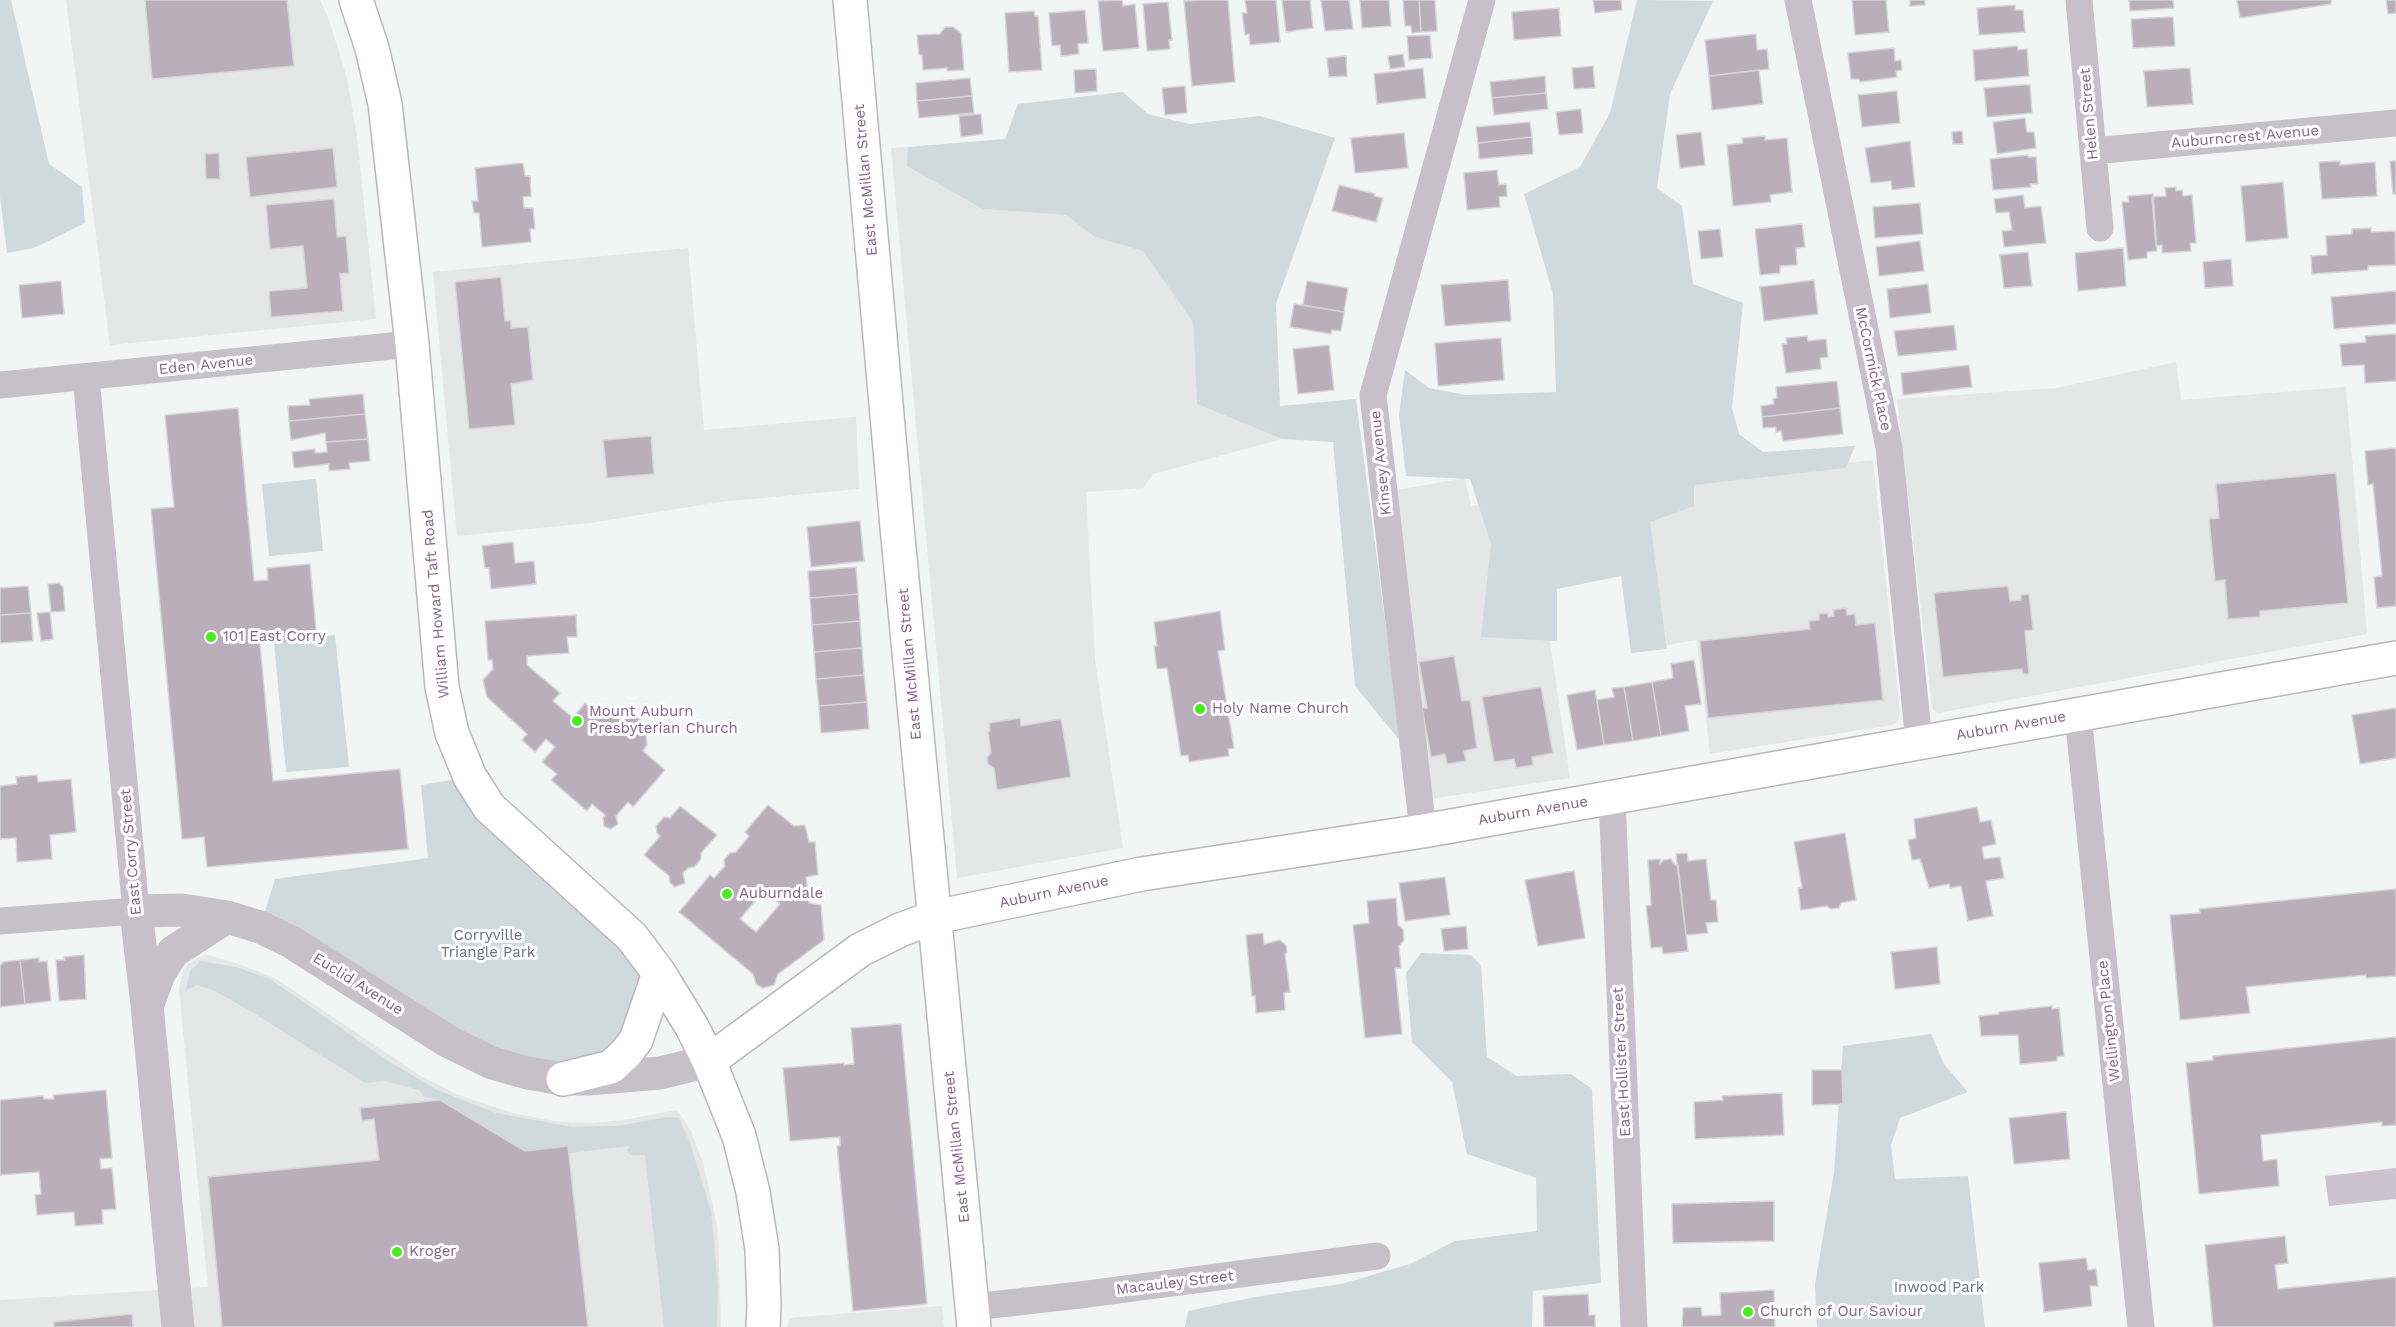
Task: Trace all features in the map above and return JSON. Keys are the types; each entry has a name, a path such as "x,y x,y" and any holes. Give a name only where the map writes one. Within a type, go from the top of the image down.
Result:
{"main road":[{"name":"William Howard Taft Road","path":"356,0 372,48 385,104 412,344 441,687 452,733 470,777 489,807 632,937 659,973 710,1061 739,1136 753,1192 762,1260 763,1327"},
{"name":"East McMillan Street","path":"850,0 897,527 973,1317"},
{"name":"Auburn Avenue","path":"710,1061 860,950 900,930 935,917 1142,874 1423,831 2396,658"},
{"path":"563,1079 611,1067 626,1053 636,1040 659,973"}],"street":[{"name":"Kinsey Avenue","path":"1423,831 1374,395 1482,0"},
{"name":"McCormick Place","path":"1798,0 1889,447 1919,742"},
{"name":"Helen Street","path":"2079,0 2100,228"},
{"name":"Auburncrest Avenue","path":"2093,152 2396,123"},
{"name":"Eden Avenue","path":"0,385 412,344"},
{"name":"East Corry Street","path":"86,378 178,1327"},
{"name":"Wellington Place","path":"2078,715 2141,1327"},
{"name":"East Hollister Street","path":"1612,797 1634,1327"},
{"name":"Euclid Avenue","path":"0,921 182,910 227,917 260,927 291,942 449,1042 492,1063 527,1073 563,1079 660,1073 710,1061"},
{"path":"147,1005 159,974 173,952 227,917"},
{"name":"Macauley Street","path":"973,1317 1080,1295 1377,1256"}],"shaded area":[{"path":"66,0 320,0 329,20 347,78 357,137 376,319 110,345"},
{"path":"908,147 983,209 1066,215 1095,237 1143,251 1193,322 1197,404 1282,439 1153,474 1143,488 1086,492 1095,660 1123,848 957,878 891,148"},
{"path":"688,248 704,430 856,417 859,489 720,502 590,523 457,536 433,272"},
{"path":"2176,362 2181,400 2346,387 2367,634 1938,713 1935,711 1932,708 1897,399 2057,388"},
{"path":"1873,460 1900,713 1898,721 1892,725 1710,754 1697,640 1667,645 1644,486"},
{"path":"1465,478 1471,506 1529,500 1570,778 1430,799 1397,490"},
{"path":"208,955 242,965 278,980 419,1075 456,1094 512,1113 559,1122 593,1123 677,1110 691,1131 703,1163 711,1197 718,1232 721,1327 0,1327 0,1300 208,1287 179,989 183,970 189,963"},
{"path":"2396,1168 2396,1199 2329,1206 2325,1176"},
{"path":"942,1306 944,1327 788,1327 789,1318"}],"green space":[{"path":"0,0 11,0 49,164 82,187 85,223 34,248 7,253 0,197"},
{"path":"1637,0 1713,1 1670,94 1657,188 1682,206 1693,284 1743,303 1732,408 1739,434 1763,452 1855,446 1846,468 1694,485 1694,506 1650,522 1667,649 1631,653 1621,576 1557,589 1557,641 1481,637 1491,544 1470,479 1406,476 1399,415 1405,370 1429,388 1466,395 1556,392 1553,294 1524,194 1580,167 1610,113"},
{"path":"1123,92 1148,114 1189,124 1260,116 1335,138 1276,304 1280,406 1356,399 1401,742 1355,686 1333,442 1282,439 1197,404 1193,322 1143,251 1095,237 1066,215 983,209 907,166 908,147 1005,139 1018,104"},
{"path":"316,479 323,551 269,556 262,484"},
{"path":"335,635 349,767 286,772 274,642"},
{"name":"Corryville Triangle Park","path":"470,777 659,973 626,1053 527,1073 260,927 275,879 428,858 421,785"},
{"path":"1421,953 1471,955 1481,965 1487,1057 1517,1076 1571,1074 1592,1089 1601,1283 1533,1291 1532,1327 1185,1327 1188,1311 1255,1297 1341,1284 1410,1264 1455,1241 1537,1231 1536,1178 1467,1154 1452,1082 1412,1042 1406,973"},
{"path":"201,961 236,967 270,979 388,1061 437,1090 496,1113 572,1127 618,1126 668,1117 679,1118 690,1143 711,1211 718,1286 717,1327 664,1327 645,1155 630,1155 627,1151 630,1146 569,1153 567,1146 525,1151 440,1100 425,1097 419,1090 385,1081 365,1083 215,991 197,985 186,990 190,971"},
{"name":"Inwood Park","path":"1931,1034 1944,1064 1968,1092 1900,1118 1891,1145 1895,1179 1968,1176 1985,1327 1817,1327 1815,1284 1834,1172 1843,1046"}],"building":[{"path":"145,0 287,0 294,66 152,79"},
{"path":"1122,0 1123,6 1135,4 1139,48 1103,51 1098,1"},
{"path":"1228,0 1235,82 1192,86 1184,1"},
{"path":"1245,0 1276,0 1280,42 1250,45 1249,34 1245,35 1242,13 1247,13"},
{"path":"1282,0 1310,0 1313,28 1286,32"},
{"path":"1321,0 1349,0 1353,29 1325,31"},
{"path":"1360,0 1389,0 1391,26 1362,28"},
{"path":"1403,0 1419,0 1421,32 1412,33 1411,26 1405,26"},
{"path":"1419,0 1435,0 1437,31 1421,32"},
{"path":"1593,0 1621,0 1622,10 1595,13"},
{"path":"1852,0 1886,0 1889,32 1855,35"},
{"path":"1910,0 1925,0 1925,5 1910,6"},
{"path":"2129,0 2173,0 2174,8 2130,11"},
{"path":"2237,0 2331,0 2331,4 2240,18"},
{"path":"2386,0 2396,0 2396,13 2388,14"},
{"path":"1168,2 1172,40 1169,40 1170,49 1147,51 1143,4"},
{"path":"2015,5 2015,10 2023,10 2025,32 1979,35 1977,8"},
{"path":"1559,8 1561,36 1514,40 1512,12"},
{"path":"1085,10 1088,43 1078,44 1079,54 1061,56 1060,45 1052,46 1049,13"},
{"path":"1034,11 1035,16 1038,16 1042,70 1009,72 1005,13"},
{"path":"2173,17 2175,46 2133,48 2131,19"},
{"path":"945,27 953,27 961,33 964,70 947,71 947,68 923,70 917,35 940,34"},
{"path":"1756,34 1757,50 1767,49 1769,69 1709,76 1705,40"},
{"path":"1430,35 1432,58 1409,60 1407,36"},
{"path":"2018,46 2018,50 2027,49 2029,76 1975,81 1973,50"},
{"path":"1894,48 1895,61 1901,60 1902,70 1896,71 1897,77 1860,82 1859,79 1851,79 1848,53"},
{"path":"1403,54 1405,67 1390,69 1388,56"},
{"path":"1346,56 1347,76 1329,77 1327,58"},
{"path":"1593,66 1595,88 1574,89 1572,68"},
{"path":"1423,68 1426,98 1377,104 1374,74"},
{"path":"2190,68 2193,104 2147,107 2144,71"},
{"path":"1096,69 1097,91 1075,93 1074,70"},
{"path":"1759,70 1763,104 1712,110 1709,76"},
{"path":"1545,76 1546,93 1492,98 1490,82"},
{"path":"970,78 972,96 917,101 916,83"},
{"path":"2030,85 2032,113 1987,117 1984,88"},
{"path":"1185,86 1187,113 1165,115 1162,88"},
{"path":"1897,91 1900,123 1862,127 1858,95"},
{"path":"1546,93 1548,109 1494,115 1492,98"},
{"path":"972,96 974,113 919,118 917,101"},
{"path":"1581,109 1583,133 1559,135 1556,112"},
{"path":"981,114 983,134 961,137 959,116"},
{"path":"2025,118 2027,132 2034,132 2036,148 1997,154 1993,122"},
{"path":"1530,122 1532,137 1478,143 1476,127"},
{"path":"1962,131 1963,144 1953,144 1952,132"},
{"path":"1701,132 1705,165 1680,168 1676,135"},
{"path":"1404,133 1408,168 1355,173 1351,138"},
{"path":"1765,136 1765,140 1787,138 1792,192 1770,195 1771,202 1733,206 1727,145 1743,143 1742,138"},
{"path":"1532,137 1533,154 1479,159 1478,143"},
{"path":"1910,141 1915,187 1892,190 1891,181 1871,183 1865,148"},
{"path":"333,148 337,187 250,197 246,157"},
{"path":"219,153 220,179 206,179 205,154"},
{"path":"2028,155 2028,157 2036,157 2038,184 2030,184 2031,187 1993,190 1990,159"},
{"path":"2340,161 2340,165 2375,162 2377,196 2322,199 2319,162"},
{"path":"2390,161 2396,161 2396,194 2393,194"},
{"path":"523,163 525,176 530,176 531,196 523,197 524,208 533,208 535,229 530,229 531,242 482,247 479,213 474,213 472,201 478,201 475,168"},
{"path":"1497,170 1499,185 1506,184 1507,196 1499,197 1500,207 1467,210 1464,173"},
{"path":"2283,182 2288,238 2246,242 2241,186"},
{"path":"1339,185 1383,198 1376,222 1332,211"},
{"path":"2176,187 2176,191 2182,190 2183,196 2192,195 2196,243 2190,243 2191,251 2162,253 2162,245 2156,246 2152,197 2166,196 2165,188"},
{"path":"2153,194 2157,251 2147,252 2147,258 2128,260 2122,202 2129,202 2128,196"},
{"path":"2023,195 2025,208 2041,206 2046,243 2004,247 2002,231 2012,230 2009,212 1996,213 1994,199"},
{"path":"334,199 337,237 346,236 349,273 340,274 343,311 271,317 269,291 307,288 303,246 270,249 266,205"},
{"path":"1920,203 1923,234 1875,238 1873,207"},
{"path":"1802,224 1805,247 1796,248 1797,265 1780,266 1780,273 1760,275 1755,229"},
{"path":"2371,228 2371,232 2395,231 2396,265 2368,266 2368,270 2312,274 2311,256 2327,255 2326,236 2352,234 2352,229"},
{"path":"1720,229 1723,257 1701,259 1698,231"},
{"path":"1920,241 1924,271 1879,276 1876,247"},
{"path":"2123,248 2126,286 2078,291 2075,253"},
{"path":"2028,252 2032,286 2004,288 2000,255"},
{"path":"2231,259 2233,286 2205,288 2203,262"},
{"path":"501,277 505,321 511,321 511,328 528,327 533,380 511,384 515,425 469,429 455,282"},
{"path":"1508,280 1511,321 1445,326 1441,285"},
{"path":"1814,280 1818,314 1764,321 1760,287"},
{"path":"61,281 64,314 22,318 19,285"},
{"path":"1307,281 1348,288 1344,312 1303,305"},
{"path":"1928,284 1931,313 1890,318 1887,289"},
{"path":"2396,291 2396,324 2334,329 2331,297"},
{"path":"1294,304 1344,312 1341,331 1332,330 1331,334 1290,327"},
{"path":"1954,325 1957,350 1898,356 1894,331"},
{"path":"2396,334 2396,381 2365,383 2364,365 2342,366 2340,344 2366,342 2365,336"},
{"path":"1807,336 1808,341 1826,339 1828,357 1820,358 1821,369 1786,373 1782,344 1787,344 1786,338"},
{"path":"1501,338 1504,380 1438,386 1435,343"},
{"path":"1329,345 1334,390 1298,394 1293,349"},
{"path":"1969,365 1972,387 1903,395 1901,373"},
{"path":"1837,381 1840,408 1762,417 1761,406 1774,404 1773,399 1777,398 1776,387"},
{"path":"363,394 365,414 289,421 288,406 310,405 309,399"},
{"name":"101 East Corry","path":"238,408 254,581 268,580 267,568 310,564 317,640 276,644 275,633 259,634 273,781 400,769 408,849 207,867 204,837 182,839 151,509 174,507 165,415"},
{"path":"1840,408 1843,434 1783,441 1781,431 1776,432 1776,427 1763,428 1762,417"},
{"path":"365,414 368,439 326,442 325,433 291,440 289,421"},
{"path":"651,436 654,474 607,478 603,440"},
{"path":"368,439 370,461 349,463 350,469 329,471 329,464 294,468 292,452 315,449 315,453 327,452 326,442"},
{"path":"2396,448 2396,606 2377,608 2374,577 2382,576 2373,484 2368,485 2365,451"},
{"path":"2336,473 2348,603 2260,611 2260,617 2228,619 2225,580 2215,581 2209,519 2219,518 2216,484"},
{"path":"860,521 864,561 811,567 807,527"},
{"path":"513,542 515,563 534,561 536,584 491,589 489,568 485,568 482,546"},
{"path":"856,567 858,594 810,598 808,571"},
{"path":"59,583 63,587 65,611 51,612 48,584"},
{"path":"28,586 31,613 0,615 0,588"},
{"path":"2008,586 2010,601 2021,600 2021,595 2029,594 2033,630 2025,631 2029,674 2023,674 2022,669 1943,677 1934,593"},
{"path":"858,594 860,621 812,625 810,598"},
{"path":"1846,608 1847,615 1855,614 1856,625 1875,623 1883,700 1708,718 1700,641 1810,629 1809,621 1819,620 1819,614 1828,613 1828,617 1834,616 1833,610"},
{"name":"Holy Name Church","path":"1220,611 1225,650 1218,651 1234,748 1228,749 1229,756 1189,762 1188,755 1181,756 1167,668 1157,669 1154,622"},
{"path":"50,612 53,639 41,641 37,613"},
{"path":"31,613 33,641 0,643 0,615"},
{"name":"Mount Auburn Presbyterian Church","path":"576,615 577,637 567,637 569,653 527,656 527,665 560,693 553,701 573,718 585,703 603,718 609,711 628,709 645,724 647,745 643,751 665,770 633,807 628,802 616,816 618,824 611,829 604,826 605,815 592,804 587,811 551,780 557,774 542,762 555,747 546,739 535,752 522,740 527,734 487,697 483,680 493,669 492,660 488,660 485,621"},
{"path":"860,621 862,648 814,652 812,625"},
{"path":"862,648 864,675 816,679 814,652"},
{"path":"1454,656 1462,701 1470,700 1477,748 1464,751 1466,761 1447,764 1445,754 1431,757 1422,708 1427,708 1419,662"},
{"path":"1694,660 1701,704 1685,706 1689,731 1661,736 1652,682 1673,678 1671,664"},
{"path":"864,675 867,702 819,706 816,679"},
{"path":"1652,682 1661,736 1633,741 1624,687"},
{"path":"1541,687 1553,753 1532,757 1533,765 1516,768 1514,759 1494,762 1482,697"},
{"path":"1624,687 1633,741 1604,745 1597,700 1614,697 1612,688"},
{"path":"1595,690 1604,745 1577,750 1567,695"},
{"path":"867,702 869,729 821,733 819,706"},
{"path":"2396,708 2396,758 2360,764 2352,715"},
{"path":"1020,718 1021,726 1061,719 1071,777 997,790 994,768 988,764 987,758 991,753 989,723"},
{"path":"37,775 38,782 71,779 76,832 50,835 52,859 17,862 16,838 0,839 0,786 17,784 16,777"},
{"name":"Auburndale","path":"768,805 794,826 805,825 809,842 815,842 818,875 806,877 809,903 821,905 824,940 778,974 774,985 763,988 756,984 753,974 679,912 710,875 714,878 725,866 724,860 730,853 736,852 749,836 745,832","holes":["764,890 780,904 756,932 740,919"]},
{"path":"680,806 717,835 701,853 701,859 694,867 688,868 683,873 685,883 675,887 670,883 669,876 644,855 660,836 656,826 664,817 670,818"},
{"path":"1977,807 1980,822 1991,820 1996,844 1982,847 1984,859 2000,857 2004,878 1986,881 1993,916 1968,921 1961,886 1950,888 1949,884 1929,888 1920,859 1912,860 1908,840 1916,838 1914,819"},
{"path":"1845,833 1856,900 1841,903 1839,908 1831,909 1827,906 1801,910 1798,888 1802,888 1794,842"},
{"path":"1687,853 1688,861 1706,859 1711,900 1716,900 1718,922 1706,923 1708,933 1686,935 1676,854"},
{"path":"1660,859 1660,864 1663,860 1671,859 1675,865 1678,865 1688,951 1663,954 1662,947 1651,948 1646,906 1651,905 1648,860"},
{"path":"1574,871 1585,938 1538,946 1525,880"},
{"path":"1445,877 1450,915 1405,921 1399,883"},
{"path":"2396,889 2396,976 2366,978 2366,975 2246,987 2250,1013 2180,1020 2170,915 2200,913 2199,909"},
{"path":"1396,898 1398,925 1403,929 1404,940 1399,946 1401,968 1395,968 1402,1034 1365,1038 1353,925 1369,923 1367,901"},
{"path":"1466,926 1468,949 1444,951 1441,929"},
{"path":"1263,933 1264,944 1280,940 1286,945 1290,992 1284,993 1285,1010 1256,1013 1255,996 1252,996 1246,935"},
{"path":"1937,947 1940,984 1895,989 1891,952"},
{"path":"84,955 86,999 59,1001 56,960"},
{"path":"39,958 39,962 47,961 51,1001 25,1004 20,960"},
{"path":"20,960 25,1004 0,1007 0,965 2,962"},
{"path":"2052,1006 2052,1009 2059,1008 2064,1056 2057,1057 2057,1061 2020,1064 2018,1035 1981,1036 1979,1016"},
{"path":"901,1024 927,1304 853,1311 837,1146 840,1146 840,1137 790,1141 783,1068 854,1064 851,1028"},
{"path":"2396,1037 2396,1125 2382,1126 2382,1122 2261,1135 2263,1161 2277,1159 2279,1186 2199,1194 2186,1063 2213,1060 2213,1056"},
{"path":"1812,1070 1842,1070 1843,1104 1812,1105"},
{"path":"106,1090 112,1158 100,1159 101,1169 112,1168 116,1209 102,1210 103,1224 75,1226 74,1212 37,1215 35,1195 41,1194 39,1172 0,1175 0,1100 43,1096 44,1099 54,1099 53,1095"},
{"path":"1782,1093 1784,1135 1695,1139 1694,1102 1723,1100 1722,1096"},
{"name":"Kroger","path":"440,1100 525,1151 568,1146 588,1327 222,1327 208,1177 379,1160 374,1119 362,1121 360,1108"},
{"path":"2066,1112 2070,1159 2014,1164 2009,1118"},
{"path":"1774,1201 1774,1241 1673,1243 1672,1204"},
{"path":"2285,1236 2288,1263 2275,1265 2278,1289 2396,1277 2396,1327 2213,1327 2205,1245"},
{"path":"2086,1258 2088,1270 2096,1269 2098,1286 2090,1286 2092,1306 2044,1312 2039,1263"},
{"name":"Church of Our Saviour","path":"1774,1290 1775,1327 1682,1327 1683,1308 1701,1307 1702,1316 1721,1315 1720,1293"},
{"path":"1588,1294 1589,1315 1595,1315 1595,1327 1544,1327 1543,1296"},
{"path":"132,1314 133,1327 54,1327 54,1322"}],"place":[{"name":"101 East Corry","path":"211,637"},
{"name":"Holy Name Church","path":"1200,709"},
{"name":"Mount Auburn Presbyterian Church","path":"577,721"},
{"name":"Auburndale","path":"727,894"},
{"name":"Kroger","path":"397,1252"},
{"name":"Church of Our Saviour","path":"1748,1312"}]}
